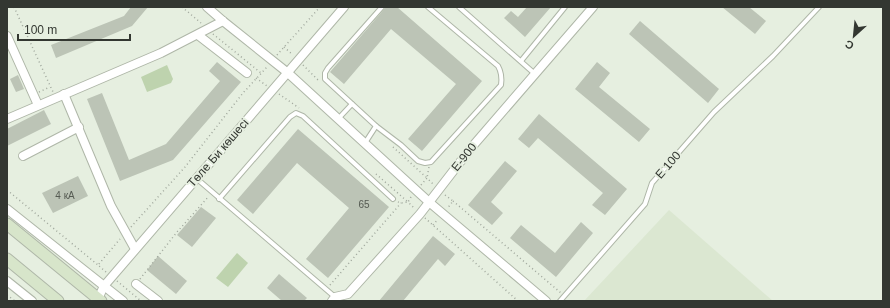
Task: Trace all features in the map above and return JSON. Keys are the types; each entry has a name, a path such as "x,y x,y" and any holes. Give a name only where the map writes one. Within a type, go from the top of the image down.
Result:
{"main road":[{"path":"7,224 98,300"},
{"path":"7,259 58,301"}],"street":[{"path":"208,7 223,21 288,73 429,202 546,301"},
{"name":"Төле Би көшесі","path":"98,300 104,286 135,249 344,7"},
{"name":"E-900","path":"333,299 348,294 420,214 471,148 593,7"},
{"path":"7,119 161,53 223,21"},
{"path":"198,35 247,73"},
{"path":"7,36 38,105"},
{"path":"64,94 111,206 135,249"},
{"path":"23,156 79,127"},
{"path":"7,209 104,286 126,299"},
{"path":"7,281 32,301"},
{"path":"136,284 158,301"}],"lane":[{"path":"382,7 325,73 325,79 376,126 401,145 418,161 424,163 431,162 500,85 502,79 501,71 498,66 428,7"},
{"path":"459,7 535,74"},
{"path":"521,61 565,7"},
{"name":"E 100","path":"560,301 645,204 652,183 714,112 774,56 819,7"},
{"path":"338,119 352,104"},
{"path":"219,199 290,117 296,113 303,116 393,199"},
{"path":"365,143 376,126"},
{"path":"196,178 326,290 333,299"}],"path":[{"path":"14,7 55,98"},
{"path":"182,7 261,74"},
{"path":"98,265 185,167 243,93 320,7"},
{"path":"34,94 50,86"},
{"path":"7,190 141,301"},
{"path":"126,299 177,232 212,193"},
{"path":"453,201 564,295"},
{"path":"326,290 401,203"},
{"path":"420,214 518,301"},
{"path":"7,295 15,301"}],"shaded area":[{"path":"669,210 773,301 584,301"}],"green space":[{"path":"167,65 173,79 171,83 147,92 141,77"},
{"path":"237,253 248,263 228,287 216,278"}],"building":[{"path":"131,7 148,7 132,26 56,58 51,45 124,16"},
{"path":"386,7 397,7 482,81 422,151 408,139 456,84 391,29 344,84 330,72"},
{"path":"527,7 551,7 525,37 504,18 511,11 518,17"},
{"path":"722,7 749,7 766,21 755,34"},
{"path":"640,21 719,89 708,103 629,34"},
{"path":"217,62 241,82 173,160 120,181 87,99 102,93 129,160 166,144 220,81 209,71"},
{"path":"597,62 610,73 599,87 650,129 639,142 575,89"},
{"path":"18,75 24,89 16,92 10,79"},
{"path":"44,110 51,124 7,146 7,129"},
{"path":"539,114 627,189 605,215 592,205 603,193 538,138 529,148 518,139"},
{"path":"298,129 389,207 328,278 306,259 349,208 297,163 253,214 237,200"},
{"path":"505,161 517,171 491,202 503,213 492,225 468,205"},
{"path":"78,176 88,196 53,213 42,193"},
{"path":"201,207 216,218 192,247 177,235"},
{"path":"581,222 593,233 556,277 510,238 521,225 555,253"},
{"path":"433,236 455,254 445,266 438,259 403,301 379,301"},
{"path":"158,256 187,281 176,294 147,270"},
{"path":"279,274 307,298 304,301 282,301 267,288"}]}
